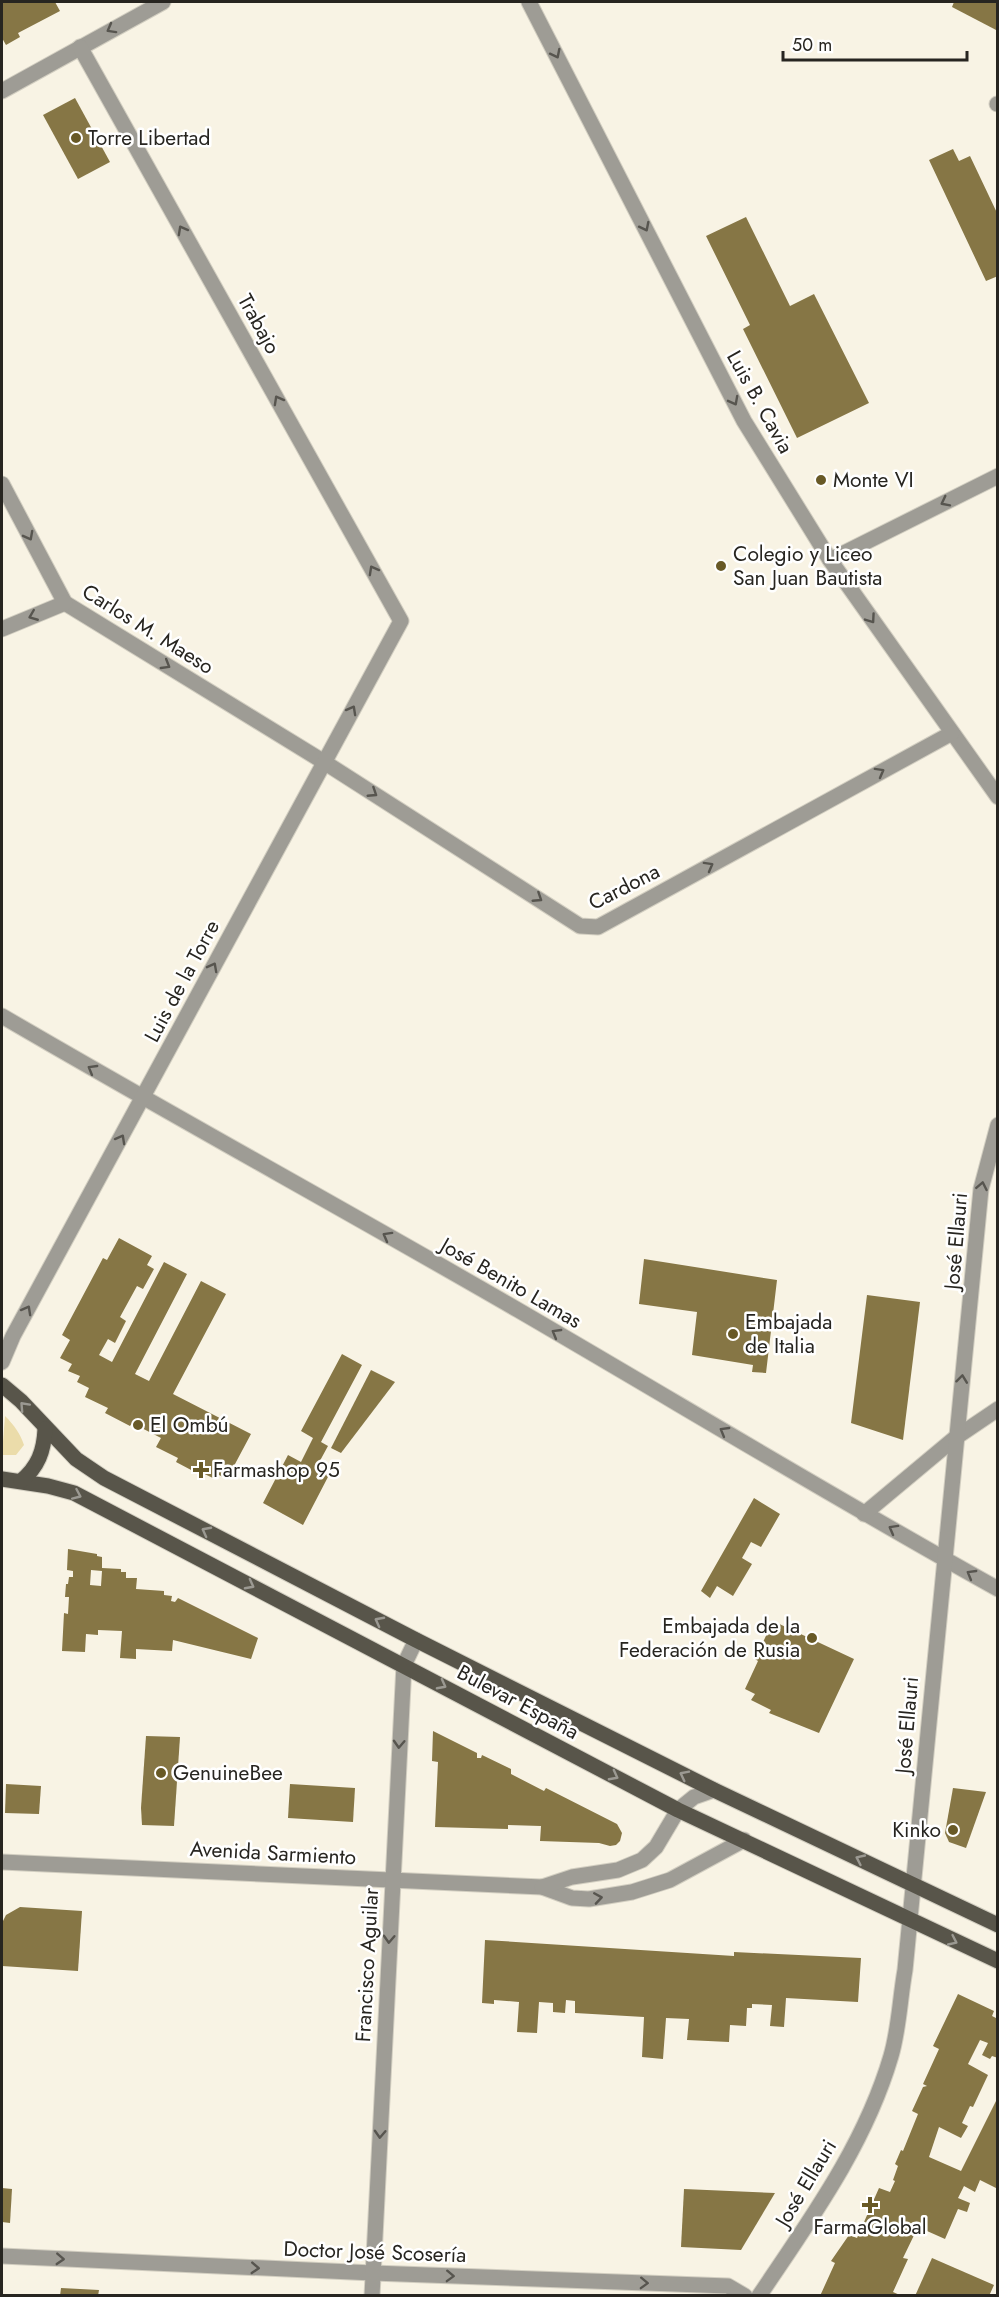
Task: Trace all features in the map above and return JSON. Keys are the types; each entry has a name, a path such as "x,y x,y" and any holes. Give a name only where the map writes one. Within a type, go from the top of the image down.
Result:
{"main road":[{"name":"Bulevar España","path":"2,1385 21,1401 45,1429 76,1459 104,1478 416,1640 714,1790 998,1925"},
{"path":"21,1481 32,1472 41,1456 45,1429"},
{"name":"Bulevar España","path":"2,1479 74,1492 678,1810 909,1921 998,1961"}],"street":[{"path":"2,91 163,2"},
{"name":"Luis B. Cavia","path":"529,2 744,421 830,560 998,797"},
{"name":"Trabajo","path":"80,47 401,621"},
{"path":"830,560 998,476"},
{"name":"Carlos M. Maeso","path":"2,484 65,603 324,762"},
{"path":"2,629 65,603"},
{"name":"Luis de la Torre","path":"2,1362 13,1336 401,621"},
{"name":"Cardona","path":"324,762 580,926 590,928 598,927 952,733"},
{"name":"José Benito Lamas","path":"2,1016 143,1099 518,1310 864,1514 998,1589"},
{"name":"José Ellauri","path":"759,2295 828,2193 867,2120 892,2055 905,1970 981,1189 998,1125"},
{"path":"864,1514 955,1438 998,1409"},
{"name":"Francisco Aguilar","path":"372,2295 404,1665 416,1640"},
{"name":"Avenida Sarmiento","path":"542,1887 572,1877 618,1870 642,1860 656,1847 678,1810 694,1797 714,1790"},
{"name":"Avenida Sarmiento","path":"2,1862 542,1887 572,1898 589,1899 632,1892 670,1880 744,1840"},
{"name":"Doctor José Scosería","path":"2,2256 728,2286 746,2295"}],"shaded area":[{"path":"5,1416 16,1429 24,1445 16,1455 2,1455"}],"building":[{"path":"2,2 55,2 60,11 18,33 20,37 6,45 2,38"},
{"path":"954,2 998,2 998,31 952,7"},
{"name":"Torre Libertad","path":"75,98 110,162 78,179 43,115"},
{"path":"953,149 959,161 970,156 998,215 998,276 986,281 929,160"},
{"path":"746,217 790,306 814,294 869,403 797,438 743,329 750,325 706,236"},
{"path":"119,1238 152,1256 147,1265 154,1269 143,1289 137,1286 120,1317 126,1321 115,1343 108,1339 99,1355 112,1362 164,1262 187,1274 135,1374 149,1381 201,1281 226,1294 173,1394 251,1434 227,1479 217,1474 215,1479 176,1462 178,1458 156,1447 161,1438 132,1423 130,1426 105,1413 108,1408 85,1397 89,1388 77,1382 80,1376 68,1371 72,1364 60,1358 70,1340 62,1335 103,1258 107,1260"},
{"name":"Embajada de Italia","path":"644,1259 777,1280 766,1373 752,1372 753,1365 692,1355 697,1312 639,1304"},
{"path":"867,1295 920,1302 903,1440 851,1423"},
{"path":"342,1354 362,1365 321,1442 328,1446 316,1468 329,1475 303,1525 263,1503 288,1455 301,1462 313,1438 301,1431"},
{"path":"371,1370 395,1382 341,1453 331,1448"},
{"path":"754,1498 780,1514 761,1547 751,1542 742,1558 752,1564 733,1596 717,1586 710,1598 701,1591"},
{"path":"68,1549 97,1554 102,1557 102,1568 121,1569 121,1572 126,1572 126,1578 137,1578 136,1589 164,1591 164,1595 172,1596 171,1601 175,1602 178,1598 258,1638 251,1659 173,1640 172,1651 136,1649 136,1659 120,1658 122,1631 98,1630 98,1635 86,1634 85,1652 62,1651 64,1613 68,1614 69,1597 65,1597 66,1584 68,1584 69,1577 73,1577 73,1571 67,1570","holes":["91,1570 102,1571 101,1586 90,1585"]},
{"path":"773,1621 854,1659 819,1733 769,1713 771,1710 751,1700 755,1694 745,1689 758,1661 755,1659"},
{"path":"433,1731 477,1753 477,1758 481,1758 482,1755 511,1769 511,1774 544,1791 546,1788 617,1824 622,1833 620,1841 610,1846 599,1843 540,1841 541,1826 508,1825 508,1829 435,1827 438,1762 432,1761"},
{"name":"GenuineBee","path":"146,1736 180,1737 174,1826 142,1825"},
{"path":"6,1784 41,1786 39,1814 5,1813"},
{"path":"290,1784 355,1788 353,1822 288,1818"},
{"path":"953,1788 986,1792 966,1848 949,1842 945,1833"},
{"path":"20,1907 82,1911 78,1971 2,1966 2,1923 6,1915"},
{"path":"485,1940 734,1956 734,1952 861,1958 858,2002 786,1998 784,2027 770,2026 772,2005 752,2004 752,2008 747,2008 746,2026 730,2025 729,2042 687,2040 689,2019 666,2018 663,2059 642,2057 644,2017 575,2013 575,2001 566,2000 565,2013 553,2012 553,2003 539,2002 537,2033 517,2032 519,2002 494,2000 494,2004 482,2003"},
{"path":"958,1994 994,2011 992,2016 998,2019 998,2058 992,2056 990,2059 982,2055 988,2043 980,2040 968,2064 988,2075 973,2107 970,2106 962,2123 968,2126 961,2138 939,2127 929,2157 961,2171 998,2097 998,2189 980,2180 975,2192 964,2186 958,2198 970,2203 967,2212 958,2209 945,2239 918,2227 903,2258 908,2259 893,2292 902,2296 820,2296 835,2263 831,2261 849,2235 857,2238 879,2188 890,2192 898,2166 895,2164 901,2150 903,2151 918,2114 912,2111 923,2087 927,2086 923,2084 939,2049 933,2046"},
{"path":"2,2188 12,2189 10,2223 2,2222"},
{"path":"684,2189 775,2193 741,2250 681,2247"},
{"path":"932,2258 994,2285 989,2296 915,2296"},
{"path":"61,2288 99,2290 98,2296 60,2296"}],"place":[{"name":"Torre Libertad","path":"76,138"},
{"name":"Monte VI","path":"821,480"},
{"name":"Colegio y Liceo San Juan Bautista","path":"721,566"},
{"name":"Embajada de Italia","path":"733,1334"},
{"name":"El Ombú","path":"138,1425"},
{"name":"Farmashop 95","path":"201,1470"},
{"name":"Embajada de la Federación de Rusia","path":"812,1638"},
{"name":"GenuineBee","path":"161,1773"},
{"name":"Kinko","path":"953,1830"},
{"name":"FarmaGlobal","path":"870,2205"}]}
